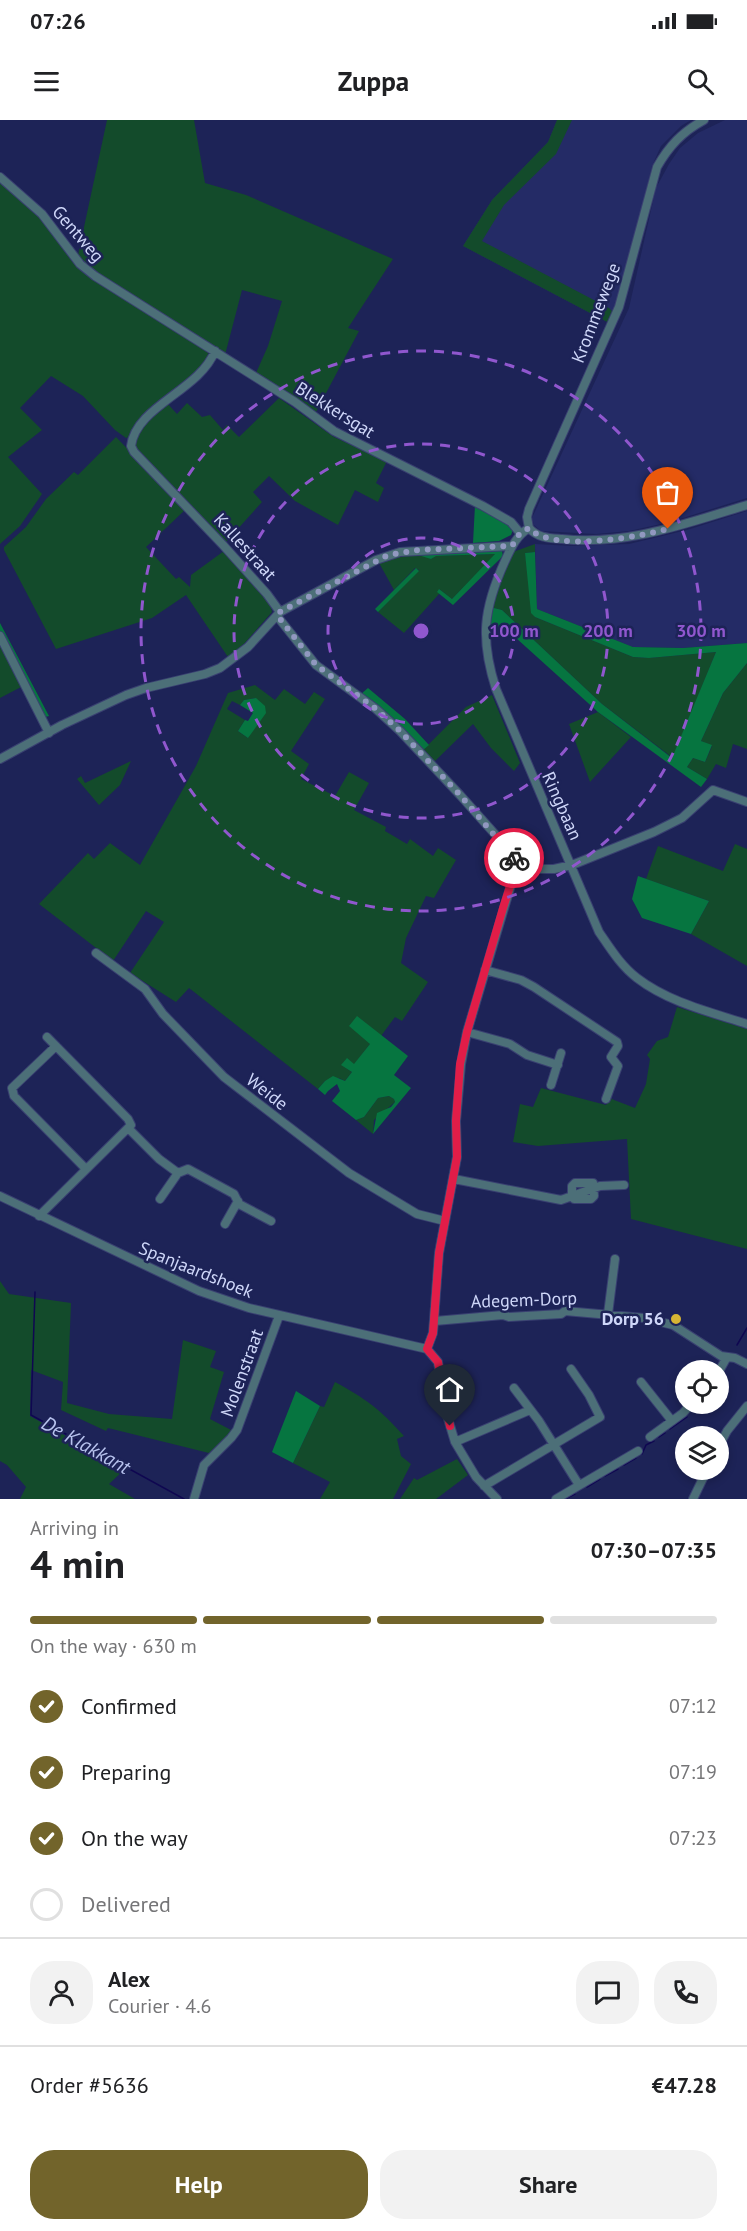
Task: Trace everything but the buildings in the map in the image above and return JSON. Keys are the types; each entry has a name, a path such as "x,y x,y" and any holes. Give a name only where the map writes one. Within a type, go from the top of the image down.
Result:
{"street":[{"name":"Krommewege","path":"529,528 527,517 529,509 619,307 657,167 679,137 704,120"},
{"name":"Gentweg","path":"0,177 42,214 88,271 139,303"},
{"name":"Blekkersgat","path":"139,303 295,402 334,430 512,522 520,533"},
{"name":"Kallestraat","path":"215,351 202,373 144,420 136,430 131,446 134,452 267,594 278,614 316,665 376,709 400,731 510,851 520,869"},
{"path":"529,528 539,536 552,538 613,540 647,535 747,505"},
{"name":"Ringbaan","path":"529,528 520,533 512,546 491,592 485,620 485,649 488,666 515,736 572,864 599,932 616,957 635,977 658,992 747,1024"},
{"path":"0,759 126,695 220,668 238,656 278,614 388,555 418,550 512,546"},
{"path":"0,636 49,733"},
{"path":"497,1499 465,1461 455,1442 446,1412 438,1362 427,1349 435,1321 436,1277 457,1157 456,1121 460,1064 467,1032 514,874 520,869 554,869 572,864 666,826 682,818 713,790 747,801"},
{"name":"Weide","path":"96,953 145,989 164,1014 224,1077 349,1173 417,1214 445,1221"},
{"path":"485,970 521,980 534,987 618,1042 611,1057 618,1066 606,1099"},
{"path":"467,1032 510,1044 522,1053 558,1065"},
{"path":"39,1216 131,1125 128,1119 47,1037"},
{"path":"56,1046 12,1088 14,1096 86,1169"},
{"path":"551,1085 561,1053"},
{"path":"128,1128 159,1159 178,1173"},
{"path":"160,1199 178,1173 188,1169 234,1194 239,1204 271,1221"},
{"path":"454,1179 561,1200 594,1187 624,1185"},
{"name":"Spanjaardshoek","path":"0,1196 200,1291 279,1316 427,1349"},
{"path":"225,1224 238,1202"},
{"path":"608,1314 615,1259"},
{"name":"Adegem-Dorp","path":"435,1321 503,1315 509,1317 561,1314 566,1311 644,1318 674,1325 721,1356 747,1364"},
{"name":"Molenstraat","path":"194,1499 204,1464 237,1430 279,1316"},
{"path":"484,1486 600,1417 589,1395 571,1369"},
{"path":"641,1382 672,1421"},
{"path":"514,1388 555,1444 579,1485"},
{"path":"729,1428 747,1406"},
{"path":"455,1442 530,1410"},
{"path":"650,1437 680,1414"},
{"path":"556,1499 638,1451"},
{"path":"693,1499 702,1480"}],"shaded area":[{"path":"557,120 691,120 681,126 661,146 652,166 633,244 609,323 463,246 492,200 548,142"},
{"path":"725,120 747,120 747,498 670,522 629,531 596,534 541,531 534,525 532,518 629,308 656,188 680,148 698,133"},
{"path":"747,511 747,643 683,648 633,647 537,609 535,544 572,546 629,544 687,530"}],"green space":[{"path":"107,120 194,120 205,183 246,195 393,259 348,328 359,331 316,412 256,373 268,346 282,301 242,290 225,355 99,276 78,255"},
{"path":"557,120 572,120 556,154 504,205 482,241 609,308 613,312 609,323 463,246 492,200 548,142"},
{"path":"0,183 40,217 71,260 85,273 209,350 206,364 137,424 126,438 115,430 83,396 51,376 20,408 42,430 8,457 42,494 20,526 0,544"},
{"path":"279,398 334,437 387,461 376,483 384,488 378,502 355,490 338,525 295,501 269,476 253,492 262,502 226,542 140,455 134,447 135,440 146,422 167,403 177,414 187,403 202,417 210,415 223,430 227,425 239,437"},
{"path":"116,437 186,509 146,547 176,579 179,577 190,587 191,575 224,551 270,603 272,612 244,644 228,657 186,595 152,618 56,649 4,550 4,547 26,527 46,499 74,472 78,475"},
{"path":"475,505 514,527 511,535 499,541 473,543"},
{"path":"535,544 535,552 525,553 535,617 633,657 649,658 716,652 673,758 602,704 502,610 490,607 513,552"},
{"path":"498,548 502,551 503,556 453,605 437,592 439,589 452,599 495,554 436,556 431,559 418,555 418,552"},
{"path":"418,552 431,559 435,556 496,554 452,599 439,589 439,594 404,633 378,612 419,570 415,568 394,590 378,561"},
{"path":"535,552 537,609 633,647 683,648 747,643 747,663 723,693 701,741 712,745 705,762 693,758 687,767 707,779 701,787 598,712 505,628 487,640 490,607 502,610 602,704 672,758 716,652 649,658 633,657 535,617 531,613 525,553"},
{"path":"416,568 419,571 378,612 375,609"},
{"path":"0,623 49,716 45,717 0,633"},
{"path":"0,642 23,686 0,698"},
{"path":"747,663 747,749 733,744 726,768 716,764 707,779 687,767 693,758 705,762 712,746 701,741 723,693"},
{"path":"255,685 275,700 284,689 305,704 314,692 325,699 291,751 309,764 301,779 335,796 349,772 369,783 354,810 386,827 385,831 407,844 410,839 433,856 438,848 456,860 434,898 426,896 406,938 401,963 428,982 402,1021 395,1017 381,1036 359,1018 370,1044 354,1065 342,1065 352,1072 345,1081 339,1078 325,1081 318,1089 189,988 176,1002 130,973 164,922 146,911 113,961 39,904 88,853 94,859 110,843 140,865 196,766 228,693","holes":["256,698 248,738 238,731 245,720 227,709 232,701 240,705 244,700"]},
{"path":"368,688 405,719 429,745 422,751 361,694"},
{"path":"492,695 520,763 514,771 491,748 473,724 434,762 422,751 466,707"},
{"path":"256,698 265,706 266,713 248,738 238,731 253,713 240,705 244,700"},
{"path":"598,712 631,737 590,782 569,724"},
{"path":"131,761 120,785 99,805 77,779 81,776 85,783"},
{"path":"735,844 747,849 747,966 691,934 709,901 646,879 658,846 723,871"},
{"path":"638,876 709,901 691,934 642,918 632,899"},
{"path":"677,1007 747,1029 747,1249 631,1219 627,1139 538,1146 513,1142 520,1104 533,1107 541,1088 606,1105 609,1098 635,1108 646,1084 650,1059 647,1055 657,1041 668,1037"},
{"path":"357,1016 408,1056 394,1075 411,1088 373,1134 377,1113 391,1107 395,1102 394,1099 389,1096 378,1098 364,1117 356,1120 332,1101 340,1091 337,1084 325,1095 318,1089 333,1076 345,1081 352,1072 341,1065 347,1058 354,1064 370,1044 349,1026"},
{"path":"389,1096 395,1102 374,1120 373,1134 356,1120 364,1117 378,1098"},
{"path":"0,1281 9,1294 71,1303 67,1403 109,1414 172,1419 183,1340 216,1351 210,1367 224,1372 210,1419 233,1431 209,1453 108,1428 106,1431 61,1410 63,1382 31,1370 30,1416 125,1469 109,1484 135,1499 20,1499 26,1487 7,1465 0,1461"},
{"path":"335,1382 372,1405 404,1436 397,1439 401,1456 411,1464 393,1499 320,1499 330,1482 293,1463 320,1406 324,1407"},
{"path":"296,1391 320,1406 293,1463 272,1452"},
{"path":"457,1459 468,1475 436,1499 400,1499 414,1478 417,1480"}],"waterway":[{"name":"De Klakkant","path":"35,1292 31,1415 184,1499"},
{"path":"737,1345 747,1328"},
{"path":"670,1429 687,1417"},
{"path":"659,1437 665,1433"},
{"path":"642,1454 646,1445 654,1441"},
{"path":"624,1465 636,1458"},
{"path":"605,1476 618,1469"},
{"path":"587,1487 600,1479"},
{"path":"565,1499 575,1494"}],"way so far":[{"path":"514,858 460,795 400,731 352,690 316,665 277,615 376,560 399,552 512,546 520,533 529,528 539,536 593,541 626,539 668,529"}],"place":[{"name":"Dorp 56","path":"676,1319"}],"route":[{"path":"450,1426 438,1362 427,1349 435,1321 439,1253 457,1157 456,1121 460,1064 503,908 514,874 520,869 514,858"}]}
